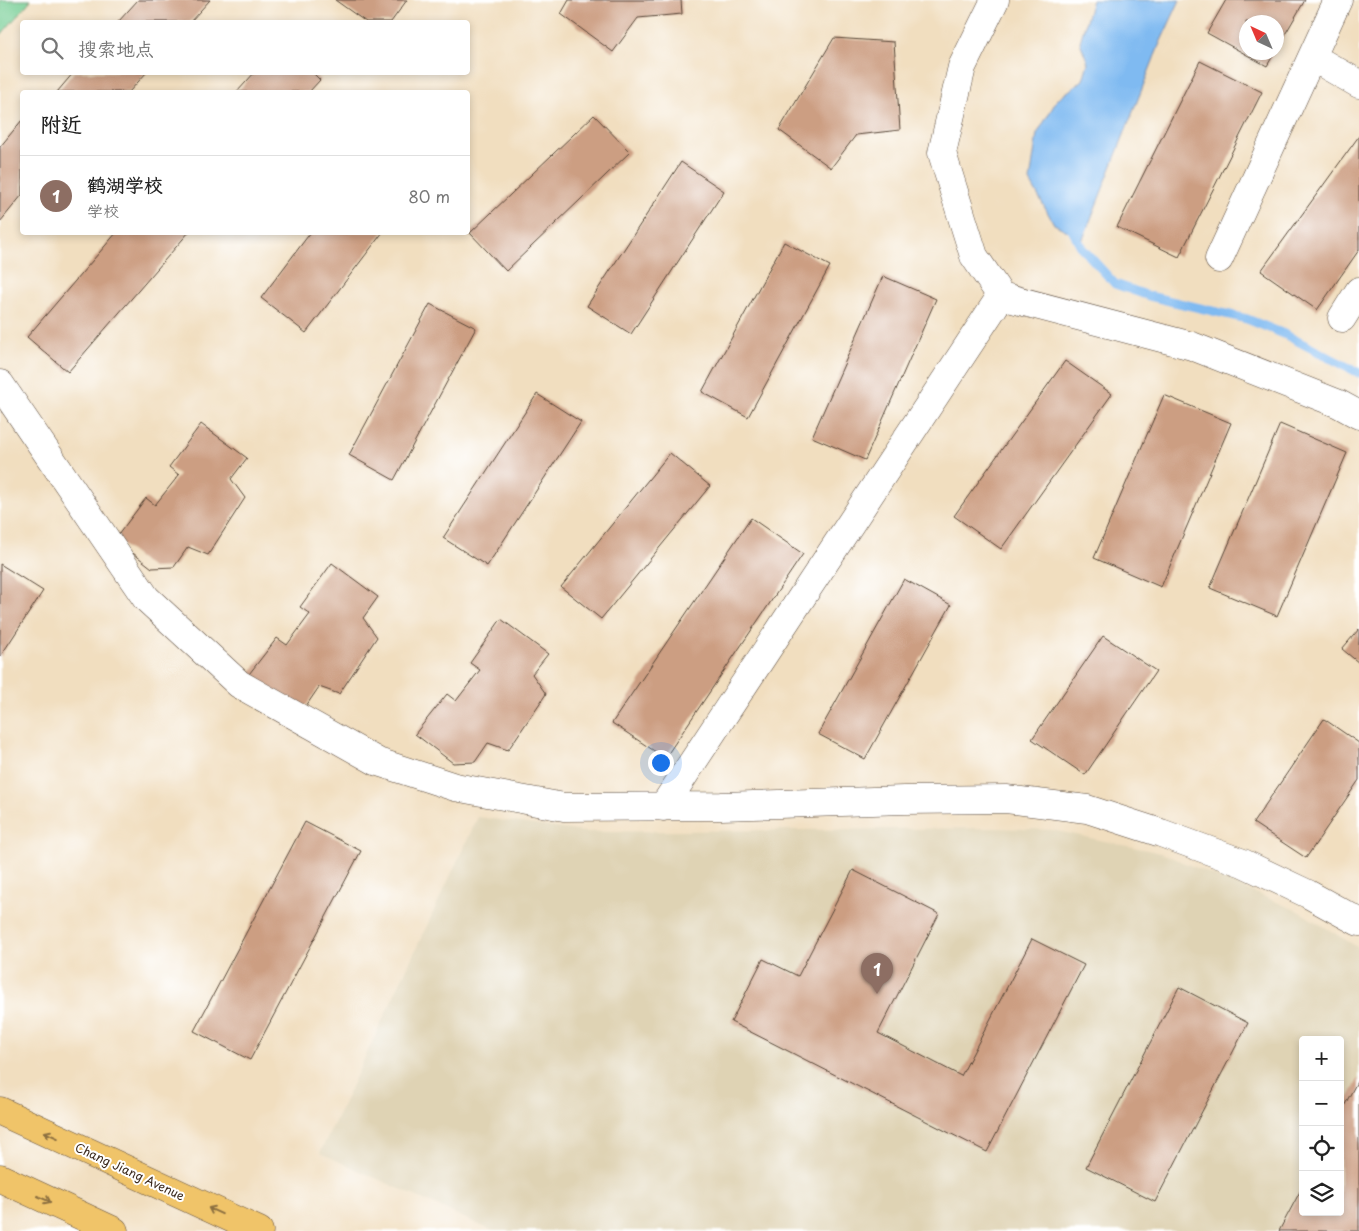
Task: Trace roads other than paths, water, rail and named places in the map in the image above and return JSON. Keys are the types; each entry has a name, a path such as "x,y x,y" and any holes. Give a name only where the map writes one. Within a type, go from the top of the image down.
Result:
{"main road":[{"name":"Chang Jiang Avenue","path":"0,1111 259,1231"},
{"path":"0,1178 114,1231"}],"street":[{"path":"995,0 962,67 942,153 974,256 1000,296 1192,346 1339,404 1359,415"},
{"path":"1219,259 1338,0"},
{"path":"1312,57 1359,84"},
{"path":"1342,318 1359,291"},
{"path":"663,807 1000,296"},
{"path":"0,384 146,598 240,684 378,762 455,787 564,807 663,807 1006,799 1087,809 1161,833 1243,863 1308,894 1359,922"}],"water":[{"path":"1092,0 1180,0 1160,43 1083,239 1054,224 1030,181 1037,134 1057,100 1083,80 1088,63 1080,42"}],"waterway":[{"path":"1070,226 1082,248 1115,284 1149,296 1247,319 1284,334 1359,373"}],"place":[{"name":"鹤湖学校","path":"877,994"}]}
